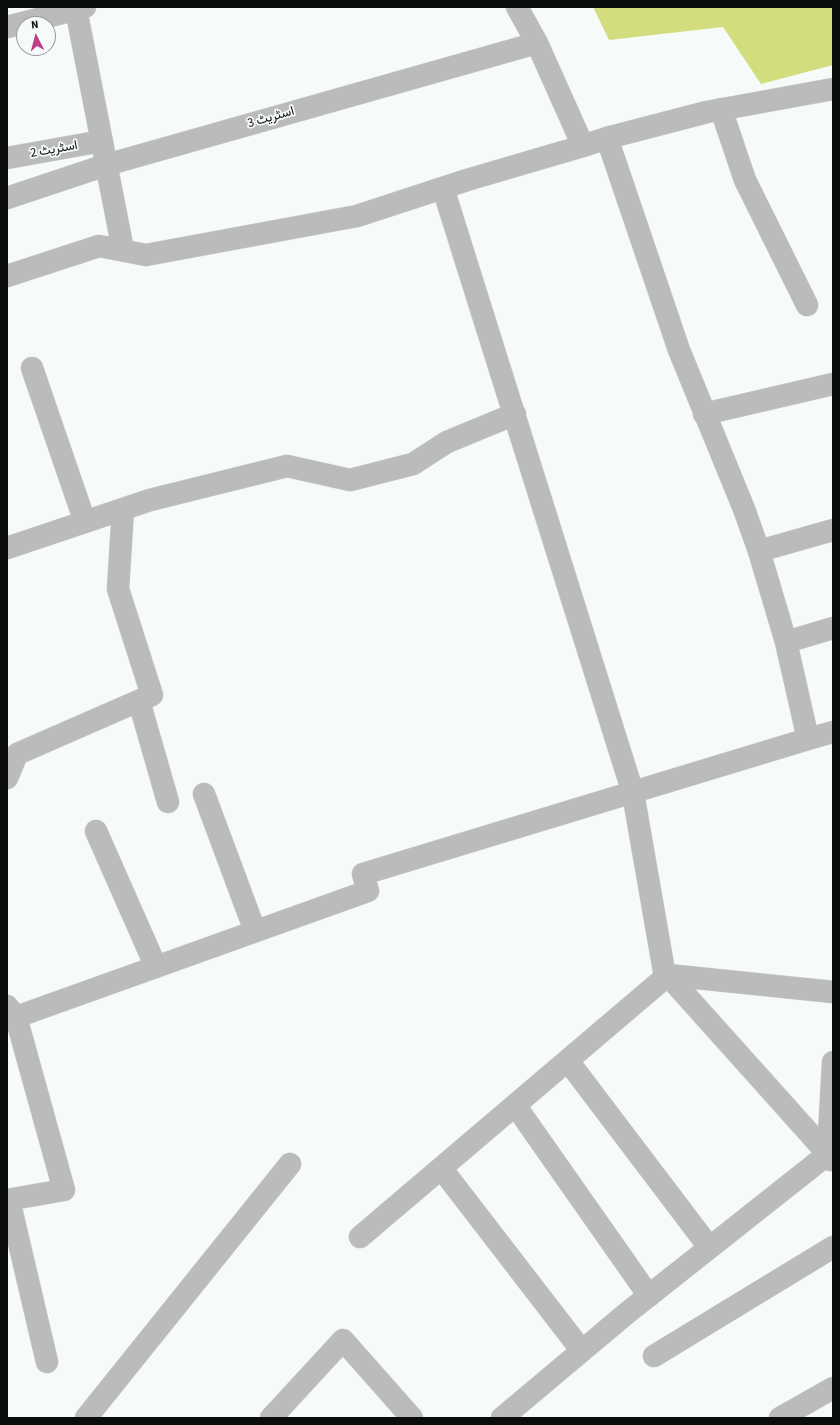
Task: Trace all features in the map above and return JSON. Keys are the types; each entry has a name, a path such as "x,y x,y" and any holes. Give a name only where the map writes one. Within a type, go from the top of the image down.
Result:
{"street":[{"path":"517,7 537,43 583,146"},
{"path":"7,28 81,8 102,141 123,250"},
{"name":"اسٹریٹ 3","path":"7,198 106,164 537,43"},
{"path":"7,276 99,246 146,255 357,216 607,138 720,109 833,89"},
{"path":"720,109 745,180 807,305"},
{"path":"607,138 679,350 744,509 759,551 786,642 808,739"},
{"name":"اسٹریٹ 2","path":"7,158 102,141"},
{"path":"443,188 633,793 664,971 830,1158"},
{"path":"32,368 84,522"},
{"path":"704,414 833,384"},
{"path":"7,548 150,500 286,466 350,480 413,464 447,442 515,414"},
{"path":"7,778 17,754 152,695 118,588 123,509"},
{"path":"759,551 833,530"},
{"path":"786,642 833,628"},
{"path":"139,701 168,802"},
{"path":"47,1362 8,1200 64,1190 11,1012 156,968 368,891 363,874 833,732"},
{"path":"204,794 255,931"},
{"path":"96,831 156,968"},
{"path":"360,1237 668,975 833,992"},
{"path":"568,1060 709,1248"},
{"path":"830,1158 833,1062"},
{"path":"515,1105 649,1296"},
{"path":"502,1418 709,1248 830,1158"},
{"path":"86,1418 290,1164"},
{"path":"440,1168 582,1351"},
{"path":"654,1356 833,1247"},
{"path":"272,1418 343,1340 412,1418"},
{"path":"780,1418 833,1388"}],"green space":[{"path":"593,7 833,7 833,65 761,84 723,27 609,40"}]}
